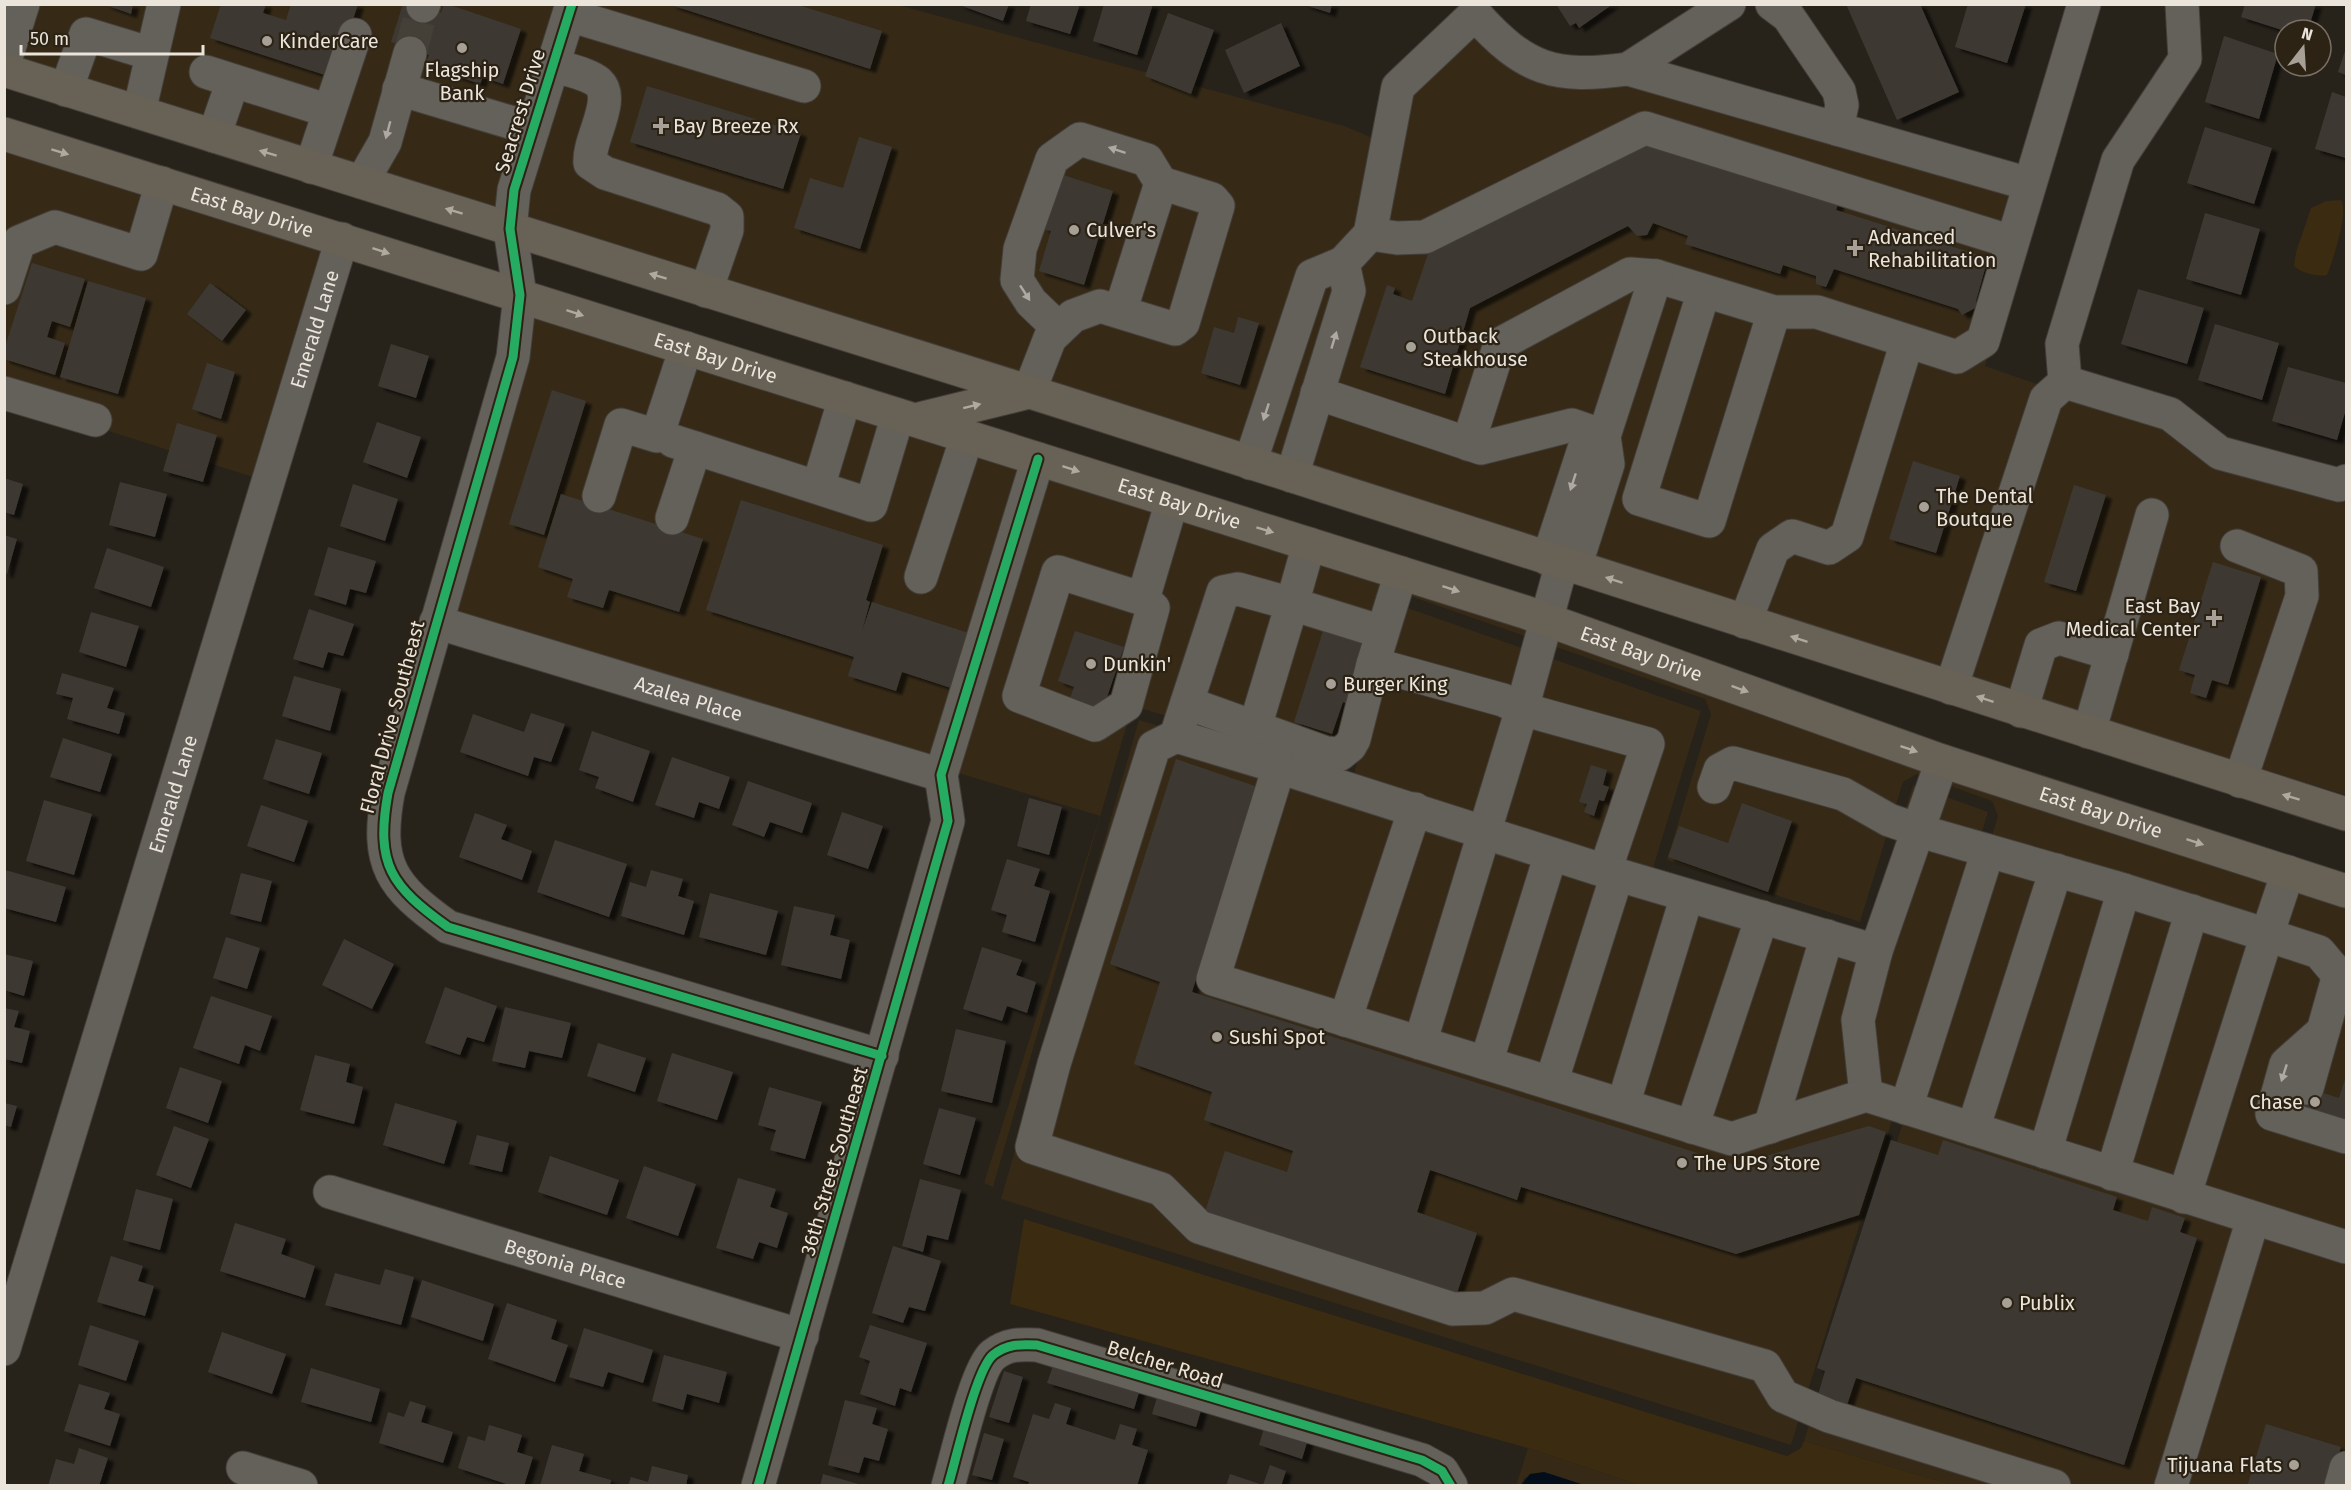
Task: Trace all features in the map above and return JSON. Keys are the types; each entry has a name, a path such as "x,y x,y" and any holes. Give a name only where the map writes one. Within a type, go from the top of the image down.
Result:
{"main road":[{"path":"4,70 1029,392 2346,814"},
{"name":"East Bay Drive","path":"4,134 1401,573 1546,620 1942,761 2346,891"},
{"path":"907,417 1029,392"}],"street":[{"path":"4,64 23,4"},
{"path":"139,112 164,4"},
{"path":"1628,69 1729,4"},
{"path":"1772,4 1788,16 1839,91 1842,105 1837,129"},
{"path":"1468,444 1500,344 1630,274 1656,276 1774,312 1817,312 1957,357 1983,341 2084,4"},
{"path":"2065,382 2062,344 2118,160 2185,59 2182,4"},
{"path":"1250,463 1312,276 1344,263 1370,234 1398,87 1472,9 1501,44 1546,69 1588,74 1628,69 2029,184"},
{"path":"571,10 804,86"},
{"name":"Seacrest Drive","path":"510,229 514,190 571,10"},
{"path":"66,90 86,34 152,54"},
{"path":"311,166 355,35"},
{"path":"362,182 385,142 410,53"},
{"path":"553,65 597,81 604,90 605,101 589,151 590,163 605,173 717,208 727,217 727,230 706,291"},
{"path":"214,136 220,76 329,111"},
{"path":"399,89 533,129"},
{"path":"1370,234 1397,238 1425,237 1645,128 2012,242"},
{"path":"1029,392 1050,338 1073,316 1100,306 1175,329 1183,323 1218,206 1212,199 1161,183 1147,160 1080,139 1052,159 1020,249 1017,280 1031,302 1058,328"},
{"path":"4,288 19,242 55,227 141,254 162,183"},
{"path":"1120,312 1161,183"},
{"name":"Floral Drive Southeast","path":"510,229 520,295 513,357 388,793 381,829 390,873 416,904 448,927 882,1056"},
{"name":"Emerald Lane","path":"4,1349 342,239"},
{"path":"1292,476 1349,291 1344,263"},
{"path":"1420,1043 1522,709 1562,563 1608,464 1604,436 1656,276"},
{"path":"1704,291 1640,499 1709,521 1774,312"},
{"path":"1745,622 1773,549 1792,536 1829,548 1847,536 1907,342"},
{"path":"657,436 686,348"},
{"path":"1282,363 1320,384 1481,448 1572,425 1604,436"},
{"path":"2065,382 2170,414 2220,453 2339,485 2346,481"},
{"path":"1951,688 2046,399 2065,382"},
{"path":"4,393 95,420"},
{"path":"818,487 845,398"},
{"path":"599,496 621,425 871,505 907,417"},
{"path":"921,577 967,436"},
{"path":"672,518 695,448"},
{"path":"941,775 1038,459"},
{"path":"1143,599 1172,501"},
{"path":"2089,732 2152,515"},
{"path":"1255,727 1309,544"},
{"path":"2237,546 2301,571 2302,596 2240,781"},
{"path":"1058,572 1143,599 1153,608 1126,705 1095,725 1020,696 1058,572"},
{"path":"1187,703 1326,753 1340,753 1350,746 1354,739 1382,632 1401,573"},
{"path":"1176,736 1223,592 1238,589 1382,632"},
{"name":"Azalea Place","path":"436,622 941,775"},
{"path":"2021,711 2041,645 2059,638 2112,654"},
{"path":"1373,664 1648,744 1551,1083"},
{"path":"1875,951 1611,873 1279,766 1176,736 1154,747 1054,1064 1032,1147 1161,1189 1199,1227 1453,1309 1485,1308 1513,1294 1765,1366 1783,1396 1829,1416 2054,1485"},
{"path":"1866,1095 1858,1020 1875,951 1942,761"},
{"path":"1714,787 1720,770 1733,763 1843,794 1889,820 1916,830 2124,890 2319,952 2342,981 2323,1030 2301,1106"},
{"path":"1279,766 1213,979 1732,1139 1866,1095 2346,1247"},
{"name":"36th Street Southeast","path":"758,1485 948,821 941,775"},
{"path":"1345,1020 1415,809"},
{"path":"1906,1108 1988,850"},
{"path":"1486,1063 1551,854"},
{"path":"1973,1130 2056,870"},
{"path":"2184,1197 2288,872"},
{"path":"2045,1152 2124,890"},
{"path":"1623,1106 1687,896"},
{"path":"2112,1174 2192,911"},
{"path":"1692,1127 1762,917"},
{"path":"1770,1127 1827,936"},
{"path":"2323,1030 2286,1064 2272,1114 2301,1106 2346,1137"},
{"name":"Begonia Place","path":"330,1192 802,1336"},
{"path":"2171,1485 2253,1219"},
{"name":"Belcher Road","path":"948,1485 980,1376 992,1356 1012,1344 1037,1345 1422,1460 1442,1471 1451,1485"},
{"path":"243,1468 301,1485"},
{"path":"2341,1485 2346,1468"}],"shaded area":[{"path":"585,4 898,5 1344,126 1373,138 1469,27 2034,194 1985,366 2346,491 2346,795 524,219 527,192"},
{"path":"5,5 559,5 499,211 5,55"},
{"path":"4,149 326,249 256,478 5,398"},
{"path":"2341,200 2342,225 2327,275 2301,271 2294,266 2296,252 2311,208 2326,201"},
{"path":"530,314 1022,468 934,758 454,613"},
{"path":"1046,476 1521,626 2346,905 2346,1485 1953,1485 1804,1441 1998,816 1992,801 1917,774 1903,782 1860,922 1667,860 1711,714 1705,699 1407,595 1392,603 1344,769 1143,709 1129,717 993,1187 984,1183 1100,816 955,772"},
{"path":"1402,606 1701,711 1653,868 1866,936 1913,785 1988,812 1791,1445 1001,1199 1139,720 1351,784"},
{"path":"1024,1219 1787,1456 1801,1448 1804,1441 1953,1485 1639,1485 1528,1448 1010,1304"},
{"path":"1528,1448 1639,1485 1584,1485 1544,1472 1524,1478 1521,1485 1516,1486"}],"water":[{"path":"1544,1472 1584,1485 1521,1485 1530,1474"}],"building":[{"path":"103,4 133,4 131,14"},
{"path":"221,4 266,4 263,13 286,20 291,4 358,4 334,78 210,38"},
{"name":"Flagship Bank","path":"403,4 415,4 441,13 444,4 447,4 521,29 503,84 483,77 480,84 448,73 450,69 427,61 429,55 391,42"},
{"path":"668,4 795,4 882,31 870,69"},
{"path":"957,4 1009,4 1003,21"},
{"path":"1031,4 1080,4 1070,34 1026,21"},
{"path":"1104,4 1153,4 1137,55 1093,41"},
{"path":"1302,4 1332,4 1330,13"},
{"path":"1556,4 1613,4 1579,28 1576,23 1570,26"},
{"path":"1846,4 1920,4 1959,92 1897,120"},
{"path":"1968,4 2026,4 2007,63 1955,47"},
{"path":"2245,4 2316,4 2312,18 2273,18 2273,27 2241,17"},
{"path":"1168,13 1214,30 1191,94 1145,76"},
{"path":"1281,23 1300,66 1244,93 1225,50"},
{"path":"2224,36 2273,52 2273,71 2259,119 2205,102"},
{"path":"2346,48 2346,75 2338,72"},
{"path":"647,86 801,133 783,189 630,142"},
{"path":"2332,92 2346,97 2346,158 2315,149"},
{"path":"2205,127 2272,148 2254,204 2187,183"},
{"path":"859,137 892,147 860,249 794,228 810,178 843,188"},
{"path":"1647,140 1840,200 1836,210 1988,258 1976,301 1979,306 1962,315 1958,309 1834,269 1826,287 1816,284 1816,276 1783,265 1780,274 1685,244 1688,236 1653,223 1647,235 1637,236 1628,226 1470,308 1445,394 1360,367 1387,285 1395,288 1393,294 1412,301 1428,254"},
{"name":"Culver's","path":"1060,174 1113,191 1084,285 1039,271 1051,231 1043,229"},
{"path":"2205,213 2260,229 2241,295 2186,279"},
{"path":"32,263 85,279 70,327 52,321 47,337 65,343 55,375 4,359 4,350"},
{"path":"88,281 146,298 118,394 60,377"},
{"path":"210,283 246,310 222,341 187,314"},
{"path":"2138,289 2204,308 2187,364 2121,344"},
{"path":"1238,317 1259,323 1240,385 1201,373 1214,327 1234,333"},
{"path":"2215,324 2279,343 2262,400 2198,380"},
{"path":"391,344 429,356 416,398 378,386"},
{"path":"207,363 235,372 221,419 192,409"},
{"path":"2288,367 2346,383 2346,409 2337,440 2272,421"},
{"path":"552,390 586,401 544,535 509,524"},
{"path":"377,422 421,437 407,478 363,462"},
{"path":"177,423 217,435 203,482 163,471"},
{"name":"The Dental Boutque","path":"1913,461 1960,476 1936,553 1889,539"},
{"path":"4,478 23,484 14,515 4,512"},
{"path":"120,482 167,494 155,537 109,525"},
{"path":"353,484 398,499 385,541 340,526"},
{"path":"2074,485 2106,495 2076,591 2044,582"},
{"path":"561,494 703,539 679,612 609,590 603,608 567,597 573,579 538,567"},
{"path":"741,500 883,545 866,600 870,602 862,631 872,602 972,634 954,689 902,672 896,691 848,676 854,657 706,610"},
{"path":"4,535 17,539 7,574 4,573"},
{"path":"328,547 376,561 366,593 350,589 346,605 314,595"},
{"path":"107,548 164,567 151,607 94,588"},
{"path":"2213,562 2261,577 2228,685 2212,680 2206,698 2190,693 2195,675 2179,670"},
{"path":"309,609 354,624 343,656 328,652 323,668 293,659"},
{"path":"91,612 139,626 126,667 79,652"},
{"name":"Dunkin'","path":"1075,631 1124,647 1101,715 1068,704 1074,687 1058,681"},
{"name":"Burger King","path":"1323,631 1369,645 1350,705 1343,702 1332,734 1294,722"},
{"path":"62,673 114,688 107,708 125,713 119,734 67,719 73,698 56,694"},
{"path":"294,676 341,689 330,731 282,716"},
{"path":"531,713 565,724 551,762 534,757 528,776 460,752 473,714 524,732"},
{"path":"592,731 650,751 633,802 595,788 599,777 579,770"},
{"path":"63,738 112,754 100,792 50,777"},
{"path":"276,739 322,753 309,794 263,779"},
{"path":"672,757 730,777 719,809 699,802 694,818 655,805"},
{"path":"1176,759 1258,787 1192,992 1735,1165 1869,1126 1886,1132 1859,1215 1736,1254 1521,1187 1517,1200 1430,1170 1417,1212 1477,1233 1456,1296 1204,1215 1225,1151 1287,1172 1293,1151 1204,1120 1212,1092 1134,1064 1160,982 1110,964"},
{"path":"1591,765 1607,770 1603,785 1609,787 1604,801 1599,800 1594,816 1584,812 1587,804 1579,802"},
{"path":"748,781 812,803 802,833 770,822 764,837 732,825"},
{"path":"1029,798 1062,807 1049,855 1017,846"},
{"path":"44,800 92,814 74,875 26,861"},
{"path":"1742,803 1792,821 1768,892 1668,857 1679,826 1728,843"},
{"path":"261,805 308,821 294,862 247,846"},
{"path":"842,812 883,826 868,869 827,855"},
{"path":"475,813 507,825 501,839 532,851 522,880 459,857"},
{"path":"555,840 627,864 609,917 537,892"},
{"path":"1007,859 1040,869 1034,886 1050,891 1035,942 1002,932 1007,915 991,910"},
{"path":"5,870 66,887 56,922 4,908"},
{"path":"651,870 683,879 678,896 694,901 684,935 621,916 630,882 646,887"},
{"path":"241,873 272,881 261,922 230,914"},
{"path":"710,893 778,911 766,955 699,937"},
{"path":"794,906 835,915 830,935 850,940 841,979 781,965"},
{"path":"226,937 260,948 247,989 213,978"},
{"path":"344,939 394,964 372,1009 322,985"},
{"path":"982,947 1022,960 1016,975 1036,982 1027,1013 1007,1006 1002,1021 963,1009"},
{"path":"4,954 33,961 24,996 4,990"},
{"path":"445,987 497,1006 484,1042 467,1037 460,1055 425,1043"},
{"path":"211,996 272,1016 260,1051 245,1045 239,1064 193,1048"},
{"path":"505,1007 571,1023 562,1058 529,1051 525,1068 492,1061"},
{"path":"4,1008 19,1011 14,1027 30,1031 22,1063 4,1059"},
{"path":"956,1029 1006,1041 992,1103 941,1091"},
{"path":"598,1043 646,1058 635,1092 587,1076"},
{"path":"672,1053 733,1072 717,1120 657,1101"},
{"path":"315,1055 350,1064 346,1082 363,1087 354,1124 300,1110"},
{"path":"180,1067 222,1081 208,1123 166,1108"},
{"name":"Chase","path":"2346,1076 2346,1125 2283,1105 2291,1083 2339,1098"},
{"path":"769,1087 822,1102 805,1159 770,1150 776,1130 758,1125"},
{"path":"4,1103 17,1106 11,1127 4,1125"},
{"path":"395,1103 457,1121 444,1164 383,1145"},
{"path":"939,1108 976,1118 960,1175 923,1164"},
{"path":"174,1126 209,1139 191,1188 156,1175"},
{"path":"477,1135 509,1143 502,1172 469,1164"},
{"name":"Publix","path":"1891,1140 1938,1155 1943,1140 2117,1197 2113,1210 2148,1221 2152,1207 2185,1218 2180,1232 2197,1238 2124,1465 1856,1378 1847,1405 1818,1395 1825,1371 1817,1368"},
{"path":"550,1156 619,1180 607,1215 538,1192"},
{"path":"644,1166 696,1184 678,1236 626,1218"},
{"path":"738,1178 776,1189 770,1207 788,1213 777,1248 759,1242 753,1259 716,1248"},
{"path":"920,1179 961,1190 948,1240 927,1235 923,1252 902,1246"},
{"path":"136,1189 173,1199 160,1250 123,1240"},
{"path":"235,1223 286,1239 281,1254 315,1266 305,1298 220,1271"},
{"path":"893,1246 941,1261 925,1311 909,1307 903,1323 872,1313"},
{"path":"111,1256 143,1266 138,1281 154,1286 145,1316 97,1302"},
{"path":"385,1269 414,1277 401,1325 325,1305 335,1273 380,1285"},
{"path":"422,1280 494,1304 483,1341 411,1317"},
{"path":"507,1303 557,1320 551,1339 568,1345 555,1382 488,1359"},
{"path":"90,1325 139,1341 126,1381 78,1365"},
{"path":"870,1325 927,1343 911,1392 900,1388 895,1406 860,1394 870,1361 859,1357"},
{"path":"584,1328 653,1350 643,1383 608,1372 603,1387 569,1377"},
{"path":"222,1332 286,1354 272,1394 208,1372"},
{"path":"664,1355 727,1372 719,1403 687,1394 683,1410 652,1401"},
{"path":"1054,1363 1140,1389 1134,1409 1047,1383"},
{"path":"311,1368 380,1389 371,1422 301,1402"},
{"path":"1004,1371 1023,1377 1009,1423 989,1417"},
{"path":"79,1384 110,1393 104,1409 120,1414 110,1446 64,1431"},
{"path":"1158,1394 1202,1407 1196,1427 1152,1414"},
{"path":"845,1400 877,1408 872,1424 888,1429 879,1461 864,1457 859,1473 828,1465"},
{"path":"410,1401 426,1406 421,1422 453,1432 443,1463 379,1443 388,1412 404,1417"},
{"path":"1055,1403 1071,1408 1066,1424 1115,1440 1120,1424 1137,1429 1132,1445 1148,1450 1137,1486 1028,1486 1029,1482 1013,1477 1033,1414 1049,1419"},
{"name":"Tijuana Flats","path":"2266,1424 2341,1447 2329,1486 2248,1484"},
{"path":"489,1425 522,1435 517,1452 533,1457 524,1486 512,1486 458,1468 468,1436 485,1441"},
{"path":"1265,1425 1308,1439 1302,1459 1259,1445"},
{"path":"984,1433 1004,1439 992,1480 972,1475"},
{"path":"552,1445 584,1454 579,1471 611,1480 610,1486 540,1486"},
{"path":"79,1448 108,1458 99,1486 48,1486 56,1459 74,1464"},
{"path":"1270,1465 1286,1471 1281,1486 1226,1486 1230,1474 1263,1485"},
{"path":"652,1466 688,1475 686,1486 628,1486 631,1477 648,1482"},
{"path":"823,1474 862,1485 862,1486 820,1486"}],"tunnel":[{"path":"410,53 423,6"}],"cycle path":[{"path":"572,4 514,190 510,229 520,295 513,357 388,793 384,839 386,856 401,886 413,899 448,927 882,1056"},
{"path":"758,1486 948,821 941,775 1038,459"},
{"path":"948,1486 973,1396 987,1364 993,1355 1003,1349 1025,1345 1037,1345 1422,1460 1442,1471 1451,1486"}],"place":[{"name":"KinderCare","path":"267,41"},
{"name":"Flagship Bank","path":"462,48"},
{"name":"Bay Breeze Rx","path":"661,126"},
{"name":"Culver's","path":"1074,230"},
{"name":"Advanced Rehabilitation","path":"1855,248"},
{"name":"Outback Steakhouse","path":"1411,347"},
{"name":"The Dental Boutque","path":"1924,507"},
{"name":"East Bay Medical Center","path":"2214,618"},
{"name":"Dunkin'","path":"1091,664"},
{"name":"Burger King","path":"1331,684"},
{"name":"Sushi Spot","path":"1217,1037"},
{"name":"Chase","path":"2315,1102"},
{"name":"The UPS Store","path":"1682,1163"},
{"name":"Publix","path":"2007,1303"},
{"name":"Tijuana Flats","path":"2294,1465"}]}
